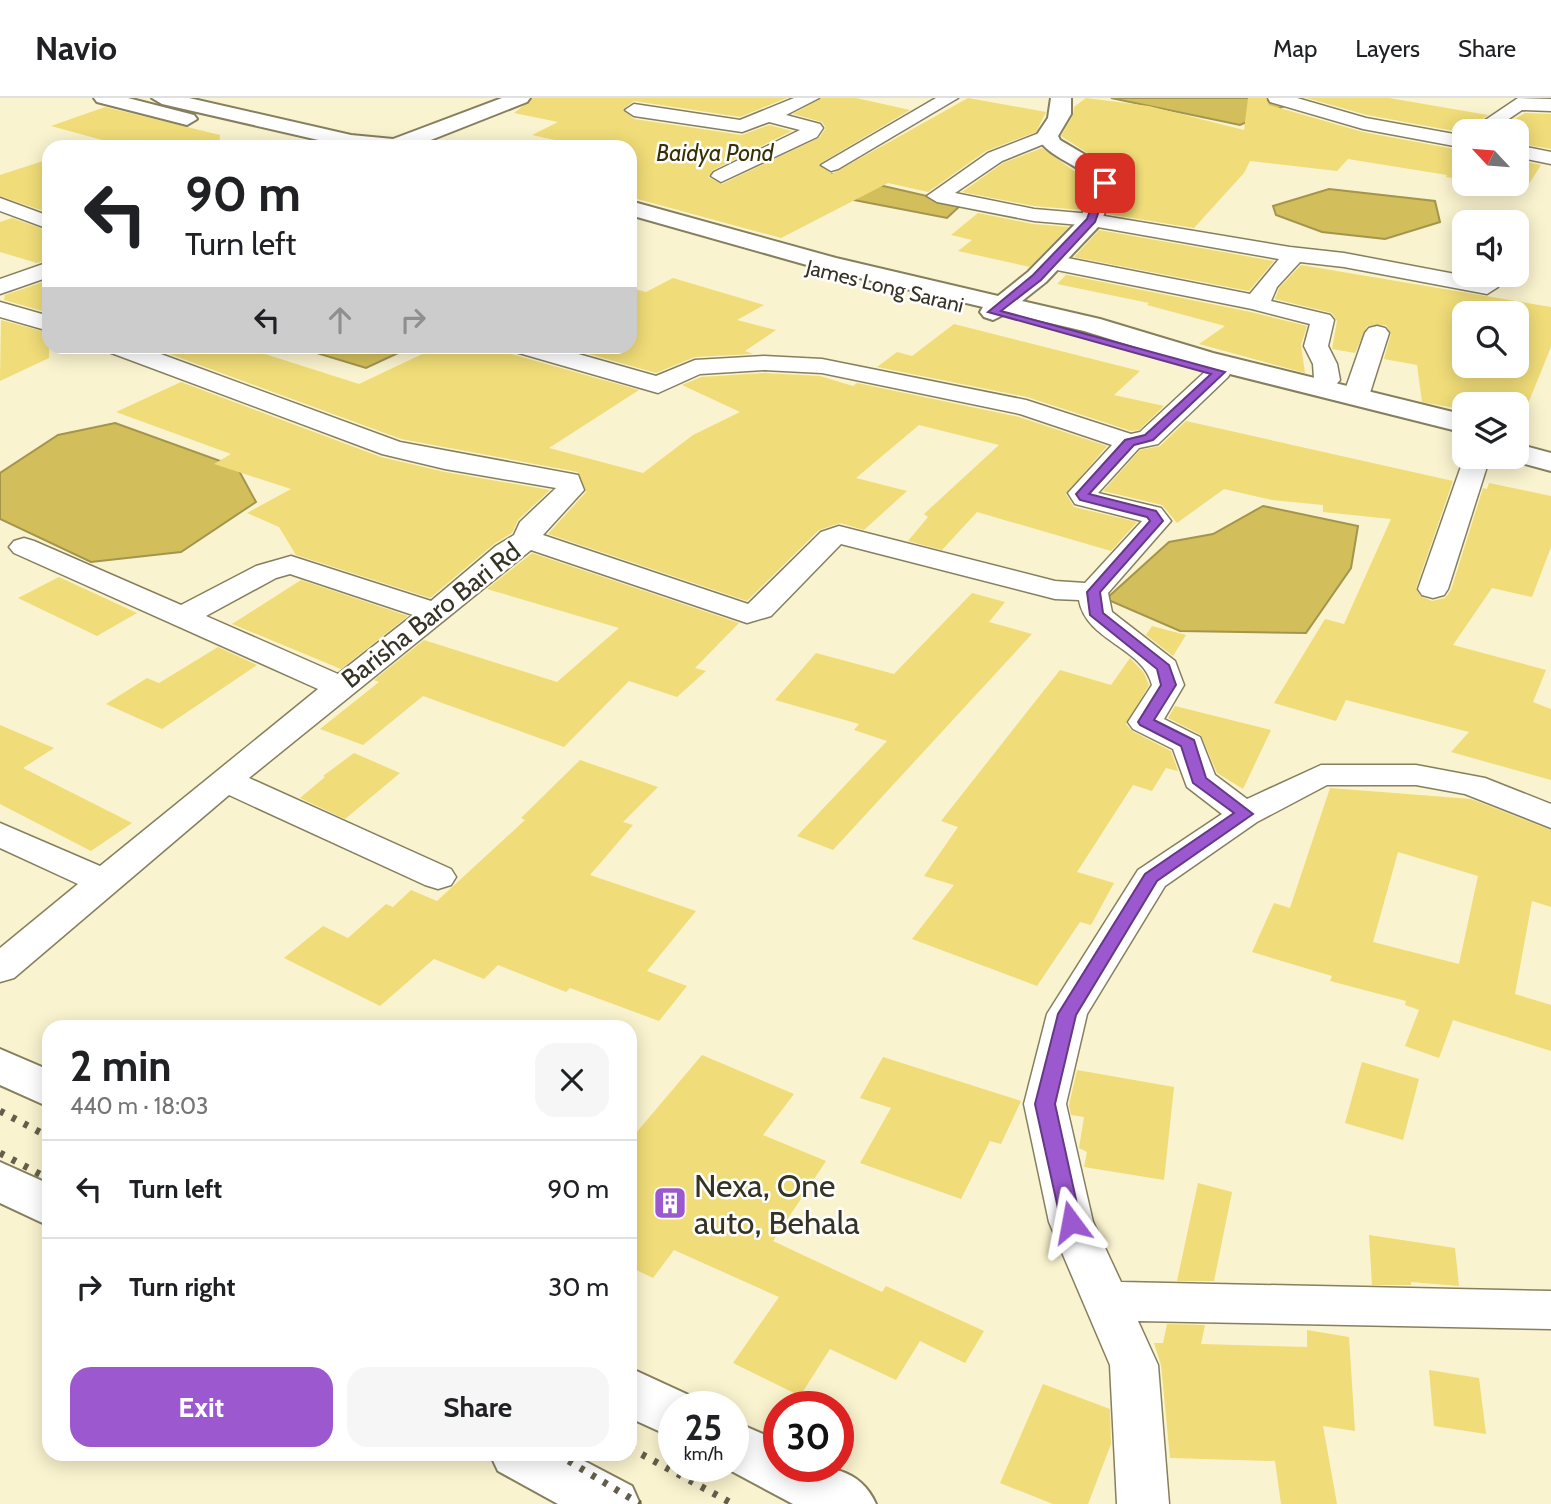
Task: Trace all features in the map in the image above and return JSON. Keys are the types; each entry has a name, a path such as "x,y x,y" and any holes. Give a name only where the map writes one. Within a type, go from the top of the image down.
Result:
{"main road":[{"path":"104,98 294,140"},
{"path":"162,98 347,140"},
{"path":"415,140 520,98"},
{"path":"998,308 1052,262 1092,220 1105,183 1097,169 1050,144 1047,136 1055,127 1063,106 1056,99"},
{"path":"637,210 908,286"},
{"name":"James Long Sarani","path":"637,225 998,308 1219,372 1452,435"},
{"path":"998,308 1091,325 1204,359 1452,421"},
{"path":"1529,442 1551,448"},
{"path":"1529,456 1551,462"},
{"path":"0,1065 42,1086"},
{"path":"0,1181 42,1203"},
{"path":"637,1395 658,1406"},
{"path":"749,1453 848,1504"},
{"path":"531,1461 612,1504"}],"street":[{"path":"634,110 742,126 810,98"},
{"path":"831,165 950,98"},
{"path":"1276,98 1363,123 1452,140"},
{"path":"1496,119 1518,104 1551,105"},
{"path":"721,176 813,128 770,116"},
{"path":"1047,136 995,157 937,196 1034,215 1092,220 1283,250 1290,254 1344,260 1452,280"},
{"path":"1530,154 1551,158"},
{"path":"0,204 42,220"},
{"path":"1259,303 1259,297 1274,276 1292,258 1290,254"},
{"path":"1052,262 1259,303 1265,307 1322,320 1323,332 1316,342 1316,348 1327,362 1327,380 1320,387"},
{"path":"42,272 1,292 42,319"},
{"path":"1356,397 1377,333"},
{"path":"137,354 391,448 445,461 569,481 570,490 530,528 528,539"},
{"path":"549,354 658,385 695,367 764,363 822,366 1026,408 1130,442 1149,438 1219,372"},
{"path":"1130,442 1082,494 1085,498 1151,514 1157,521 1093,592 1097,615 1164,668 1168,685 1146,722 1188,744 1199,780 1245,814"},
{"path":"1433,589 1473,469"},
{"name":"Barisha Baro Bari Rd","path":"0,970 225,780 436,612 506,552 528,539 747,614 760,610 831,538 839,535 1055,590 1093,592"},
{"path":"24,547 340,687"},
{"path":"183,617 266,572 291,565 436,612"},
{"path":"1143,1504 1134,1365 1071,1222 1045,1104 1067,1014 1151,878 1245,814 1321,775 1416,775 1473,785 1551,817"},
{"path":"225,780 438,877"},
{"path":"0,834 104,882"},
{"path":"1106,1301 1551,1310"}],"shaded area":[{"path":"1111,98 1255,98 1287,105 1240,125"},
{"path":"831,174 962,204 947,218 802,190"},
{"path":"1329,189 1435,201 1440,222 1385,239 1322,232 1276,215 1273,206"},
{"path":"320,354 396,354 366,368"},
{"path":"115,423 237,467 256,502 181,552 91,562 0,519 0,473 58,435"},
{"path":"1263,506 1358,526 1351,568 1306,633 1180,631 1106,599 1169,542 1213,534"}],"building":[{"path":"533,98 787,98 740,117 634,101 623,109 634,119 742,135 769,125 792,131 713,170 708,177 722,184 819,138 826,128 822,122 793,114 821,98 856,98 910,110 819,164 832,174 968,98 1046,112 1036,132 986,151 928,192 888,183 781,238 637,199 637,140 555,140 532,135 558,122 514,113"},
{"path":"1086,98 1149,106 1244,130 1248,98 1266,98 1269,105 1363,132 1452,149 1452,178 1348,159 1337,171 1250,161 1244,173 1194,228 1107,214 1118,180 1100,161 1061,136 1073,115 1074,107"},
{"path":"1306,98 1389,98 1488,115 1483,119 1452,119 1452,131 1367,115"},
{"path":"105,107 220,135 220,140 102,140 51,126"},
{"path":"1525,113 1551,114 1551,149 1530,145 1530,119 1515,119"},
{"path":"1042,148 1091,183 1081,210 1034,206 962,192 1003,163"},
{"path":"42,161 42,211 0,196 0,175"},
{"path":"1530,163 1541,165 1530,182"},
{"path":"978,213 1033,224 1069,227 1030,267 958,251 972,240 951,235"},
{"path":"12,218 42,229 42,262 37,263 0,252 0,222"},
{"path":"1099,230 1274,261 1249,291 1074,257"},
{"path":"1301,265 1515,301 1452,301 1452,378 1529,378 1529,303 1551,307 1551,347 1529,401 1529,392 1452,392 1452,408 1422,402 1417,365 1384,359 1391,334 1386,325 1367,326 1355,353 1332,349 1337,321 1332,313 1275,299 1279,288"},
{"path":"1058,273 1307,326 1301,345 1305,373 1199,344 1225,326 1147,305 1149,303 1057,284 1066,275"},
{"path":"673,278 764,305 737,320 776,330 745,351 753,354 695,357 656,373 589,354 637,354 637,290 646,292"},
{"path":"42,282 42,311 4,300 5,295"},
{"path":"1,320 42,331 42,354 49,354 49,358 0,381"},
{"path":"954,324 1140,371 1114,395 1164,406 1139,430 1131,431 1027,397 877,367 897,352 912,356"},
{"path":"170,354 265,354 359,384 422,354 511,354 639,390 549,448 643,473 693,435 740,412 682,385 701,377 764,373 820,376 853,386 857,383 1019,417 1107,446 1066,494 1074,507 1137,522 1111,551 977,512 942,550 908,541 928,517 924,514 999,445 919,425 856,478 907,491 864,530 840,523 819,530 747,601 548,534 586,492 578,472 401,439"},
{"path":"181,382 381,457 445,472 550,490 518,520 512,533 494,544 430,598 296,555 279,527 247,513 291,489 214,464 231,454 116,412"},
{"path":"1186,421 1453,481 1416,588 1420,596 1432,601 1445,598 1451,590 1483,488 1487,489 1489,483 1551,496 1551,547 1532,597 1492,588 1453,645 1546,670 1533,702 1551,709 1551,780 1451,752 1469,732 1346,700 1336,721 1274,703 1325,619 1344,624 1391,519 1323,512 1323,505 1272,500 1224,489 1177,523 1162,505 1103,491 1140,450 1160,446"},
{"path":"532,553 739,623 695,668 706,671 677,697 629,681 564,747 423,696 363,745 320,729 379,682 374,680 424,640 557,682 619,628 487,589"},
{"path":"59,577 137,613 97,636 18,598"},
{"path":"301,580 408,616 341,669 232,624"},
{"path":"972,593 1005,602 989,622 1032,634 833,850 797,836 887,741 854,730 859,724 775,700 816,653 894,674"},
{"path":"1152,626 1186,635 1173,656 1146,635"},
{"path":"218,647 257,665 162,729 106,704 147,678 159,683"},
{"path":"1130,658 1144,673 1149,685 1126,724 1132,731 1171,751 1178,771 1166,768 1152,791 1133,785 1077,872 1114,883 1091,925 1080,922 1037,986 912,939 954,885 924,876 958,827 941,821 1060,670 1111,685"},
{"path":"1175,706 1271,730 1243,789 1217,773 1201,735 1168,718"},
{"path":"0,725 54,748 23,768 132,823 91,851 0,804"},
{"path":"354,753 400,773 345,819 300,798 325,777 323,776"},
{"path":"580,760 658,787 623,822 633,825 590,875 696,911 647,971 687,986 659,1021 570,988 566,992 498,965 484,979 434,959 380,1006 284,958 323,926 348,938 386,904 393,907 411,890 437,901 525,820 521,818"},
{"path":"1330,788 1471,799 1551,830 1551,907 1532,901 1515,994 1551,1005 1551,1051 1453,1020 1439,1058 1405,1046 1419,1010 1405,1005 1406,1001 1330,981 1332,976 1252,952 1274,903 1290,908","holes":["1398,852 1478,876 1459,964 1373,942"]},
{"path":"702,1055 794,1094 763,1135 826,1161 773,1241 882,1292 886,1286 984,1331 965,1363 920,1341 896,1380 830,1349 803,1391 790,1391 733,1363 779,1297 674,1250 653,1278 637,1270 637,1132"},
{"path":"883,1057 1021,1101 1001,1144 990,1141 961,1199 860,1163 891,1108 860,1098"},
{"path":"1362,1062 1419,1079 1403,1140 1345,1123"},
{"path":"1077,1070 1174,1087 1164,1180 1084,1167 1087,1152 1079,1148 1084,1117 1071,1115 1069,1105"},
{"path":"1198,1183 1232,1192 1214,1281 1177,1281"},
{"path":"1369,1235 1455,1248 1459,1286 1411,1282 1411,1285 1372,1285"},
{"path":"1167,1324 1205,1325 1201,1344 1307,1347 1307,1330 1349,1337 1355,1431 1323,1426 1337,1504 1281,1504 1275,1461 1170,1458 1161,1365 1154,1343 1163,1343"},
{"path":"1429,1370 1479,1378 1486,1434 1434,1426"},
{"path":"1043,1384 1110,1409 1111,1444 1088,1504 1053,1504 1000,1483"}],"railway":[{"path":"0,1111 42,1133"},
{"path":"0,1153 42,1175"},
{"path":"637,1452 733,1504"},
{"path":"569,1461 640,1504"}],"place":[{"name":"Nexa, One auto, Behala","path":"670,1203"}],"route":[{"path":"1071,1222 1045,1104 1067,1014 1151,878 1245,814 1199,780 1188,744 1146,722 1168,685 1164,668 1097,615 1093,592 1157,521 1151,514 1085,498 1082,494 1130,442 1149,438 1219,372 993,312 1037,277 1092,220 1105,183"}],"water label":[{"name":"Baidya Pond","path":"715,153"}]}
